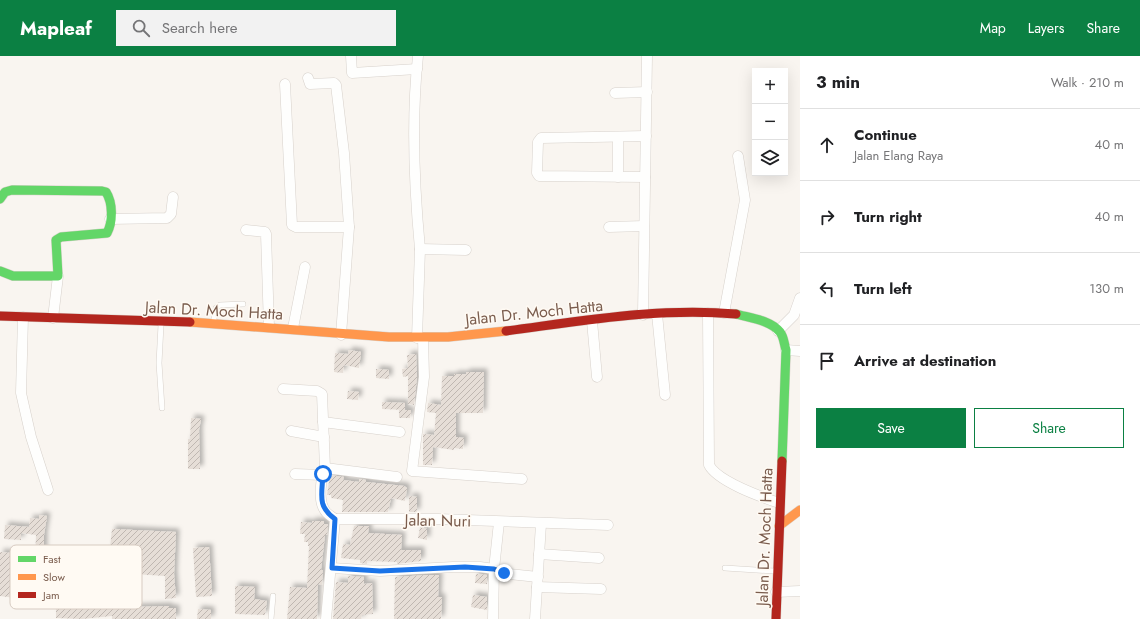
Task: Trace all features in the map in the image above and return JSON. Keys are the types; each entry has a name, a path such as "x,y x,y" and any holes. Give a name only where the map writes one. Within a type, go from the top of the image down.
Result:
{"main road":[{"path":"0,199 5,192 12,190 102,191 106,192 110,196 110,219 109,231 107,233 61,237 56,240 58,276 13,276 0,271"},
{"name":"Jalan Dr. Moch Hatta","path":"0,316 213,323 294,328 341,335 420,338 657,314 724,313 741,315 758,320 778,331 786,350 779,503 776,619"},
{"path":"779,526 800,510"}],"street":[{"path":"351,56 352,73 417,69"},
{"path":"418,56 414,170 420,249 420,338 424,377 412,471 522,479"},
{"path":"643,315 648,56"},
{"path":"308,78 310,84 336,84 344,153 349,227 341,335"},
{"path":"285,84 292,225 296,227 349,227"},
{"path":"615,93 647,92"},
{"path":"645,177 539,176 537,173 540,139 646,136"},
{"path":"618,137 618,177"},
{"path":"724,313 744,214 745,191 738,156"},
{"path":"110,219 167,218 171,214 173,197"},
{"path":"609,227 644,226"},
{"path":"246,230 265,232 266,234 269,327"},
{"path":"420,249 466,250"},
{"path":"294,328 306,267"},
{"path":"53,318 58,276"},
{"path":"778,331 794,315 800,298"},
{"path":"708,313 709,465 715,473 748,492 779,503"},
{"path":"657,314 665,394"},
{"path":"23,317 20,393 31,437 48,490"},
{"path":"592,321 597,377"},
{"path":"786,350 800,351"},
{"path":"283,389 320,393 324,437 323,507 327,513 335,519 332,568 326,619"},
{"path":"323,422 400,432"},
{"path":"291,431 324,437"},
{"path":"294,474 324,471 397,477"},
{"name":"Jalan Nuri","path":"335,519 438,519 608,526"},
{"path":"493,619 494,569 499,522"},
{"path":"535,619 541,524"},
{"path":"539,554 599,558"},
{"path":"332,568 380,571 453,567 494,569 508,574 538,577"},
{"path":"538,588 601,589"},
{"path":"776,592 800,591"}],"lane":[{"path":"213,323 217,306 243,304"},
{"path":"161,322 159,363 162,408"},
{"path":"725,568 777,571"},
{"path":"271,619 273,596"}],"building":[{"path":"349,350 361,352 359,368 344,365 343,373 334,372 335,353 348,354"},
{"path":"416,354 417,377 414,405 408,404 408,376 403,377 402,369 408,368 407,355"},
{"path":"376,369 389,370 389,379 376,378"},
{"path":"466,372 484,372 483,413 456,413 456,437 464,438 463,449 454,448 454,450 433,447 432,465 423,465 423,434 434,435 436,413 427,412 428,403 441,405 442,376 466,374"},
{"path":"348,391 359,392 358,400 347,399"},
{"path":"382,402 405,403 405,410 382,409"},
{"path":"399,410 411,410 410,418 399,418"},
{"path":"191,418 201,419 199,430 200,469 188,469 188,439 190,439"},
{"path":"330,475 344,477 343,480 359,482 359,479 366,480 366,482 404,486 407,488 405,501 391,498 388,512 342,512 343,500 331,498 331,495 327,495"},
{"path":"409,496 417,497 417,512 409,512"},
{"path":"39,515 47,516 44,545 36,545 36,535 21,533 21,540 4,539 5,525 29,527 30,518 39,519"},
{"path":"312,521 324,521 324,524 328,524 327,535 325,535 321,570 323,570 322,585 318,584 317,619 287,619 290,587 307,588 309,546 308,542 304,542 305,534 300,534 301,522 312,523"},
{"path":"354,526 369,526 368,533 402,535 401,550 421,550 421,561 397,564 397,562 367,561 367,564 360,563 360,560 341,558 343,544 350,545"},
{"path":"420,527 427,529 427,540 418,538"},
{"path":"112,529 176,532 174,574 176,598 165,599 165,576 142,575 142,545 110,545"},
{"path":"209,547 212,596 196,597 193,548"},
{"path":"0,552 10,553 10,597 0,596"},
{"path":"476,574 487,575 487,584 475,583"},
{"path":"439,575 438,597 442,597 441,619 394,619 395,577"},
{"path":"348,576 364,577 364,584 372,583 373,614 362,615 361,619 333,619 336,582 348,583"},
{"path":"235,586 255,587 254,599 267,601 265,615 235,614"},
{"path":"473,595 487,597 487,610 471,607"},
{"path":"169,606 169,608 176,608 176,619 112,619 112,616 82,619 56,618 56,609 142,609 142,607"},
{"path":"198,609 211,610 211,619 197,619"}],"traffic: fast":[{"path":"0,199 5,192 12,190 102,191 106,192 111,207 111,218 107,233 61,237 56,240 58,276 13,276 0,271"},
{"path":"736,314 760,320 771,325 780,332 783,338 786,350 782,461"}],"traffic: slow":[{"path":"190,322 389,337 448,337 506,331"},
{"path":"779,526 800,510"}],"traffic: jam":[{"path":"506,331 621,316 678,312 736,314"},
{"path":"0,316 190,322"},
{"path":"776,619 782,461"}],"route":[{"path":"323,474 323,507 324,510 335,519 332,568 380,571 480,567 494,569 504,573"}]}
